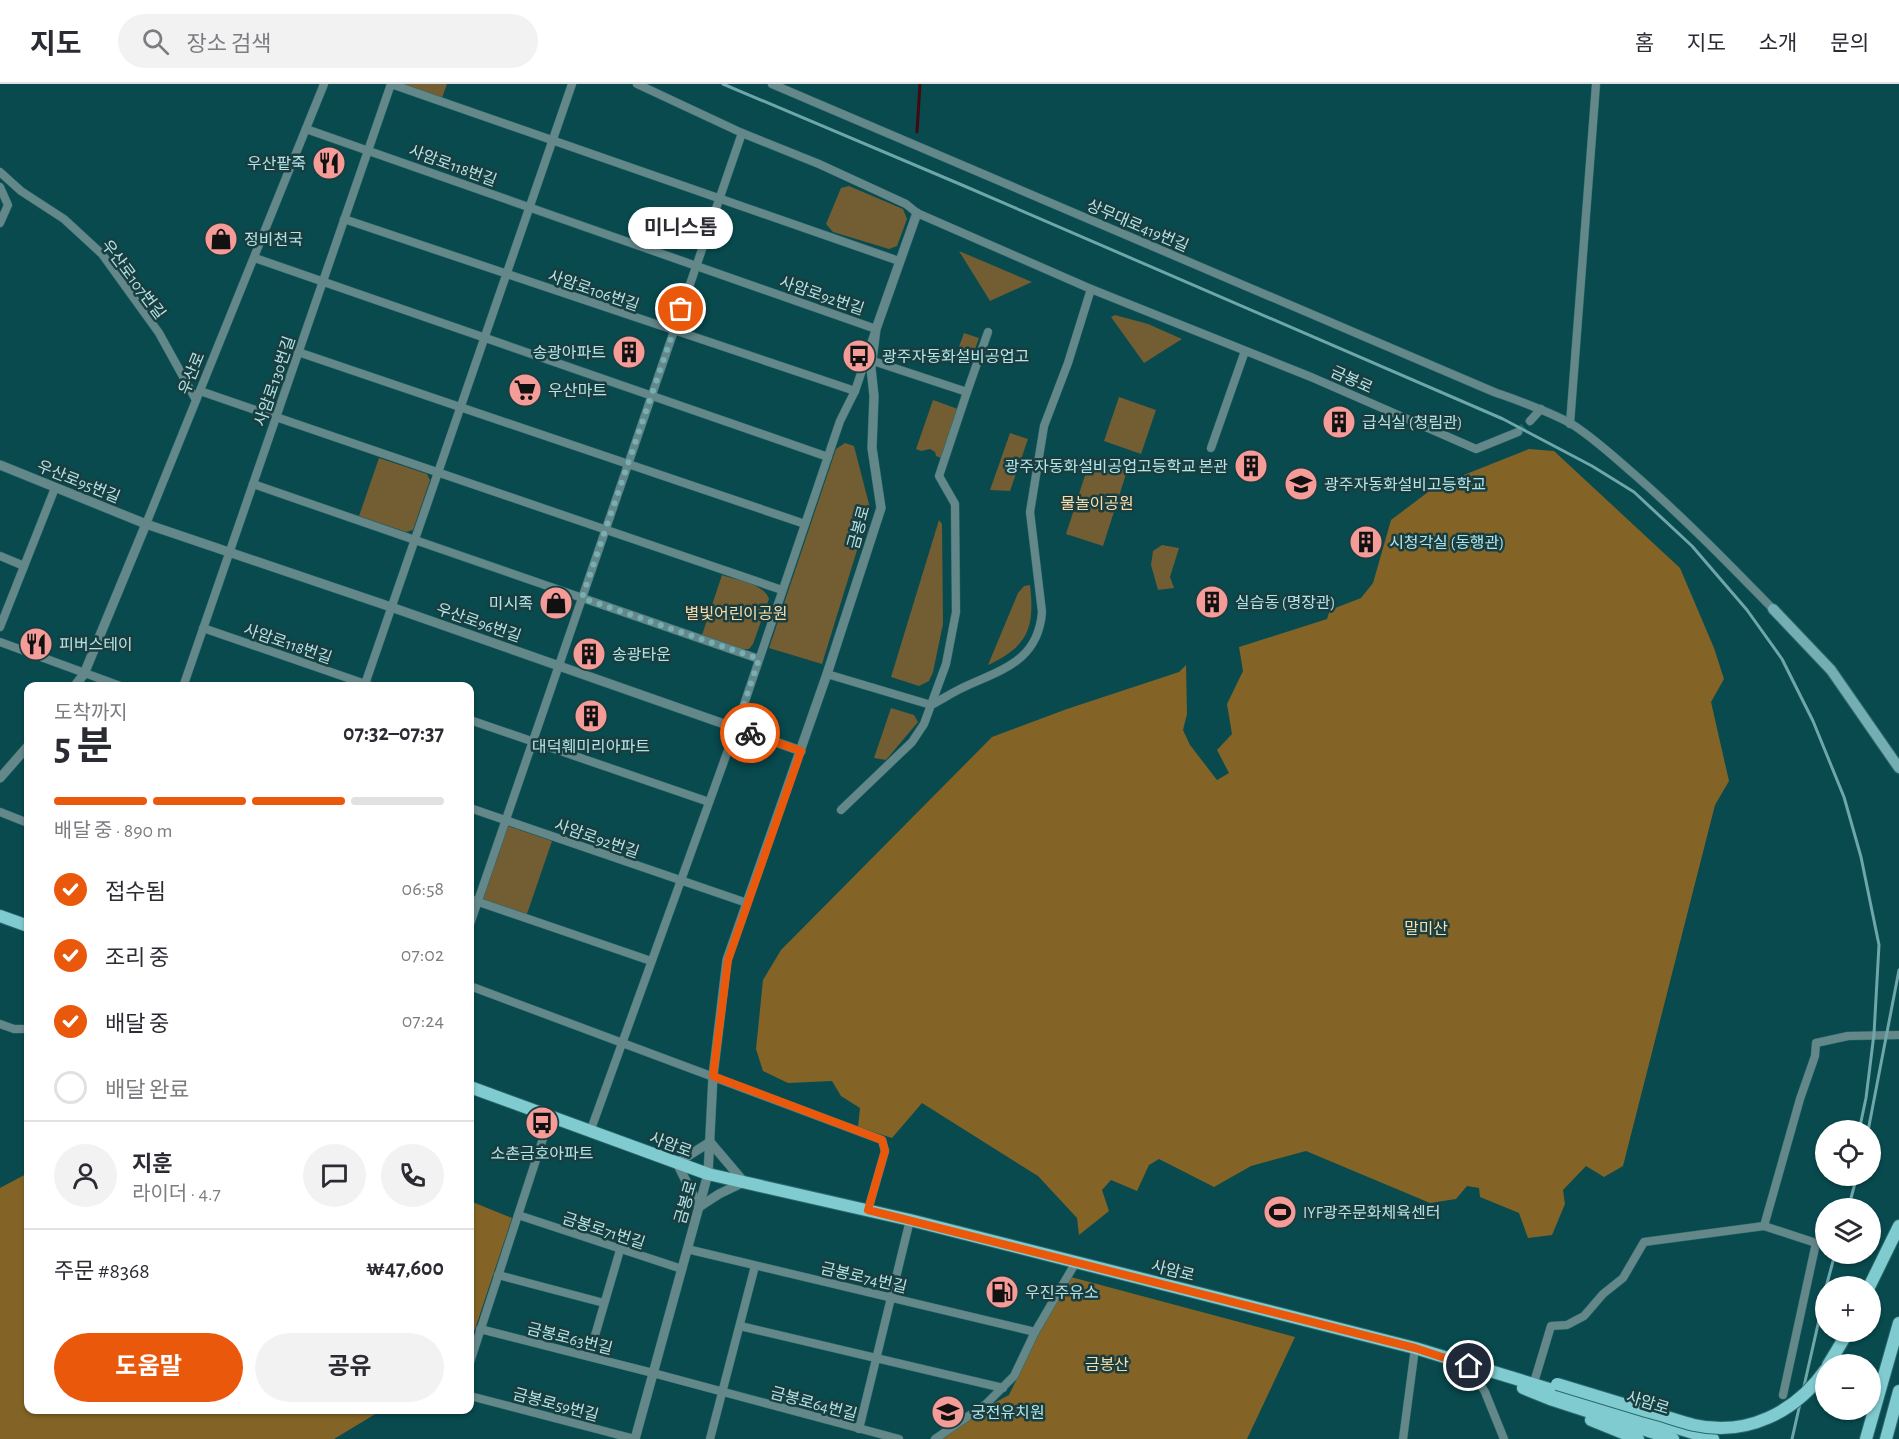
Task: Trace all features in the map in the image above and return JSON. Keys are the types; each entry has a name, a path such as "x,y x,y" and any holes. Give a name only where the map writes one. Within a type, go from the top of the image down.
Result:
{"main road":[{"path":"1773,609 1831,670 1899,768"},
{"path":"0,916 24,925"},
{"name":"사암로","path":"474,1088 708,1174 910,1220 1415,1348 1713,1439"},
{"path":"1874,1276 1899,1226"},
{"path":"1866,1439 1899,1323"},
{"name":"사암로","path":"1469,1366 1535,1378 1554,1391"},
{"path":"1554,1391 1711,1428 1747,1425 1768,1419 1796,1403 1815,1384"},
{"path":"1554,1391 1579,1415 1638,1439"},
{"path":"1554,1391 1673,1439"},
{"path":"1886,1439 1896,1411 1899,1391"}],"street":[{"name":"우산로","path":"78,682 84,674 146,524 324,84"},
{"path":"391,84 899,261"},
{"name":"사암로130번길","path":"185,682 391,84"},
{"path":"366,682 572,84"},
{"path":"637,84 742,133 819,164 906,204 916,213"},
{"name":"상무대로419번길","path":"772,84 1570,424 1606,450 1648,487 1723,557 1773,609"},
{"path":"1570,424 1596,84"},
{"name":"사암로118번길","path":"306,129 529,207"},
{"path":"474,898 506,820 742,133"},
{"name":"우산로107번길","path":"0,172 21,191 64,219 102,254 159,333 196,400"},
{"path":"0,187 8,205 0,223"},
{"path":"529,207 697,265"},
{"name":"금봉로","path":"635,1439 708,1174 713,1076 725,971 828,674 880,508 872,448 871,369 876,329 916,213 1091,289 1311,377 1476,449 1518,432"},
{"path":"344,219 506,274"},
{"path":"255,258 828,458"},
{"name":"사암로92번길","path":"590,1132 736,728 840,422 855,391 876,329 697,265"},
{"name":"사암로106번길","path":"506,274 674,331"},
{"path":"828,674 931,705 1014,664 1026,654 1041,625 1042,612 1030,512 1044,426 1068,363 1091,289"},
{"path":"674,331 855,391"},
{"path":"841,810 912,742 924,724 946,664 956,612 955,504 939,476 988,332"},
{"path":"1211,448 1245,351"},
{"path":"298,352 805,524"},
{"path":"873,361 967,392"},
{"path":"200,391 782,590"},
{"path":"1530,421 1541,410"},
{"name":"우산로95번길","path":"0,465 146,524"},
{"path":"253,484 759,659"},
{"path":"0,627 55,488"},
{"name":"우산로96번길","path":"146,524 230,551 801,751"},
{"path":"0,556 24,567"},
{"name":"사암로118번길","path":"203,628 356,682"},
{"path":"0,642 108,682"},
{"path":"474,721 709,802"},
{"path":"0,778 24,751"},
{"path":"474,809 506,820"},
{"path":"0,812 24,821"},
{"name":"사암로92번길","path":"506,820 681,880"},
{"path":"681,880 747,903"},
{"path":"474,900 651,961"},
{"path":"474,987 882,1140 885,1151 868,1210"},
{"path":"0,1024 14,1029 24,1029"},
{"path":"1764,1226 1800,1099 1815,1056 1816,1043 1848,1036 1899,1035"},
{"path":"474,1349 550,1117"},
{"path":"710,1142 744,1182 699,1207 676,1163 710,1142"},
{"name":"금봉로71번길","path":"518,1215 682,1269"},
{"path":"859,1429 910,1220"},
{"path":"1535,1378 1551,1326 1567,1325 1584,1316 1603,1294 1623,1278 1644,1242 1764,1226 1816,1243 1783,1395"},
{"name":"금봉로74번길","path":"687,1249 1035,1332"},
{"path":"589,1356 620,1250"},
{"path":"935,1439 986,1404 1014,1376 1035,1332 1076,1262"},
{"path":"710,1439 755,1266"},
{"path":"498,1275 604,1303"},
{"path":"740,1326 1004,1388"},
{"name":"금봉로63번길","path":"480,1329 653,1373"},
{"path":"1403,1439 1415,1348"},
{"path":"1469,1366 1485,1392 1504,1439"},
{"name":"금봉로64번길","path":"653,1373 899,1439"},
{"name":"금봉로59번길","path":"474,1397 635,1439"}],"green space":[{"path":"402,84 447,84 442,98"},
{"path":"849,186 903,209 907,219 897,246 889,249 833,232 826,224 841,188"},
{"path":"959,251 1032,282 990,301"},
{"path":"1115,315 1148,324 1182,339 1144,363 1111,317"},
{"path":"964,333 979,338 971,360 956,355"},
{"path":"1119,397 1156,410 1141,454 1104,441"},
{"path":"933,400 958,409 941,458 930,449 921,451 916,449"},
{"path":"1010,433 1028,439 1010,491 990,490"},
{"path":"845,443 854,446 870,508 822,664 769,648 836,449"},
{"name":"말미산","path":"1529,449 1554,451 1680,568 1714,648 1724,679 1711,702 1729,781 1715,805 1623,1166 1604,1177 1586,1166 1563,1190 1565,1204 1552,1235 1528,1238 1519,1213 1480,1197 1479,1188 1467,1186 1456,1199 1430,1203 1306,1151 1251,1166 1214,1187 1159,1159 1149,1165 1137,1191 1111,1180 1102,1190 1109,1211 1079,1235 1077,1218 1038,1176 922,1103 892,1138 858,1127 860,1108 841,1096 832,1081 788,1083 763,1071 756,1049 763,980 781,950 992,737 1067,709 1179,672 1186,665 1187,714 1183,730 1190,745 1217,780 1229,773 1217,750 1232,734 1227,704 1243,671 1239,647 1327,619 1330,610 1361,598 1373,583 1391,520 1436,486"},
{"path":"379,458 427,474 430,480 413,530 406,532 359,516"},
{"name":"물놀이공원","path":"1090,460 1127,471 1103,546 1066,534"},
{"path":"939,520 942,524 943,624 933,672 929,681 919,686 891,677"},
{"path":"1162,545 1179,548 1170,577 1174,588 1158,590 1151,565 1153,551"},
{"name":"별빛어린이공원","path":"722,575 756,586 769,599 753,644 749,649 741,649 702,635"},
{"path":"1030,585 1031,613 1026,634 1012,651 988,665 1018,593 1024,586"},
{"path":"891,708 914,715 918,722 886,760 874,758"},
{"path":"508,826 552,841 527,914 483,899"},
{"path":"24,1175 24,1414 375,1414 334,1439 0,1439 0,1188"},
{"path":"474,1203 512,1218 474,1332"},
{"name":"금봉산","path":"1067,1276 1295,1337 1247,1439 935,1439 961,1421 1009,1395"}],"waterway":[{"path":"917,132 920,84"}],"tunnel":[{"path":"1518,432 1530,421"}],"railway":[{"path":"723,84 1503,419 1592,466 1634,492 1692,546 1747,610 1782,659 1813,721 1844,797 1861,857 1879,945 1874,1034 1861,1120"},
{"path":"1870,1120 1899,970"},
{"path":"1851,1198 1854,1186"},
{"path":"1829,1276 1832,1264"},
{"path":"1792,1439 1815,1338"}],"way so far":[{"path":"681,309 582,598 759,659 736,728 750,733"}],"place":[{"name":"우산팥죽","path":"329,163"},
{"name":"정비천국","path":"221,239"},
{"name":"미니스톱","path":"681,309"},
{"name":"송광아파트","path":"629,352"},
{"name":"광주자동화설비공업고","path":"859,356"},
{"name":"우산마트","path":"525,390"},
{"name":"급식실 (청림관)","path":"1339,422"},
{"name":"광주자동화설비공업고등학교 본관","path":"1251,466"},
{"name":"광주자동화설비고등학교","path":"1301,484"},
{"name":"시청각실 (동행관)","path":"1366,542"},
{"name":"실습동 (명장관)","path":"1212,602"},
{"name":"미시족","path":"556,603"},
{"name":"피버스테이","path":"36,644"},
{"name":"송광타운","path":"589,654"},
{"name":"대덕훼미리아파트","path":"591,716"},
{"name":"소촌금호아파트","path":"542,1123"},
{"name":"IYF광주문화체육센터","path":"1280,1212"},
{"name":"우진주유소","path":"1002,1292"},
{"name":"궁전유치원","path":"948,1412"}],"route":[{"path":"750,733 801,751 732,944 725,971 713,1076 882,1140 885,1151 868,1210 1415,1348 1469,1366"}]}
